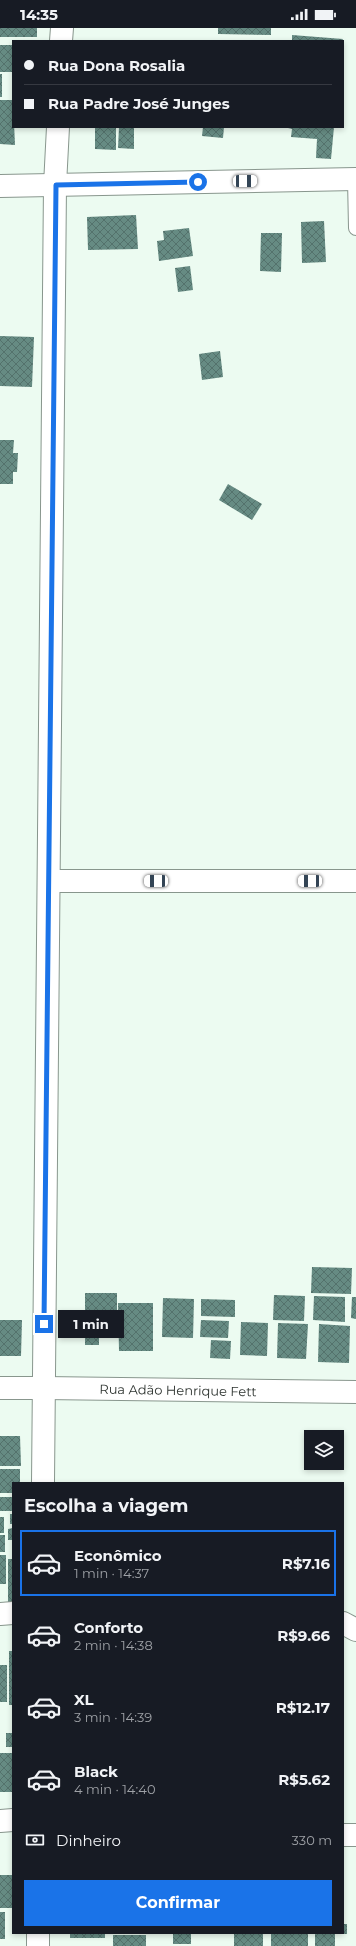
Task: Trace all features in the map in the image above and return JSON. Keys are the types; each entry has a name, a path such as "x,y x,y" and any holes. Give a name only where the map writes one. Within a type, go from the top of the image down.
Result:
{"street":[{"path":"61,40 62,28"},
{"path":"44,1482 56,185 58,128"},
{"path":"0,186 356,176"},
{"path":"49,881 356,881"},
{"name":"Rua Adão Henrique Fett","path":"0,1388 356,1392"},
{"path":"0,1614 12,1613"},
{"path":"344,1624 356,1630"},
{"path":"0,1821 12,1820"},
{"path":"344,1835 356,1835"},
{"path":"38,1934 38,1946"}],"lane":[{"path":"356,176 356,228"}],"building":[{"path":"0,28 37,28 37,37 0,37"},
{"path":"218,28 271,28 271,35 218,34"},
{"path":"292,35 343,39 342,40 292,40"},
{"path":"0,45 12,45 12,72 0,72"},
{"path":"0,74 2,74 2,97 0,97"},
{"path":"0,100 12,100 12,128 14,128 15,145 0,144"},
{"path":"95,128 116,128 116,150 95,149"},
{"path":"119,128 134,128 134,149 118,148"},
{"path":"203,128 224,128 223,138 202,136"},
{"path":"288,128 334,128 331,159 316,158 317,139 291,137 292,129"},
{"path":"136,215 138,249 88,250 87,217"},
{"path":"324,221 326,262 302,263 301,222"},
{"path":"189,228 193,256 159,261 157,241 164,240 163,231"},
{"path":"261,233 282,233 281,272 260,271"},
{"path":"190,266 193,290 178,292 175,268"},
{"path":"0,336 34,337 32,387 0,386"},
{"path":"220,351 223,377 202,380 199,354"},
{"path":"0,440 14,440 13,453 18,453 17,472 13,472 13,484 0,484"},
{"path":"228,484 262,504 252,520 219,500"},
{"path":"312,1267 352,1268 351,1294 311,1293"},
{"path":"85,1293 117,1293 117,1338 99,1338 99,1345 85,1345"},
{"path":"274,1295 305,1296 304,1321 273,1320"},
{"path":"314,1296 345,1297 345,1322 313,1320"},
{"path":"352,1297 356,1297 356,1319 351,1318"},
{"path":"163,1298 194,1299 193,1338 162,1337"},
{"path":"201,1299 235,1300 235,1317 201,1316"},
{"path":"118,1303 153,1303 153,1351 119,1351"},
{"path":"0,1320 22,1320 21,1356 0,1356"},
{"path":"201,1320 229,1321 228,1338 200,1337"},
{"path":"241,1322 268,1323 267,1356 240,1355"},
{"path":"278,1323 308,1324 306,1359 277,1358"},
{"path":"319,1324 350,1326 349,1363 318,1362"},
{"path":"211,1340 231,1341 230,1359 210,1358"},
{"path":"0,1436 20,1436 21,1466 0,1466"},
{"path":"0,1469 20,1469 20,1482 12,1482 12,1493 0,1493"},
{"path":"0,1497 12,1497 12,1511 0,1511"},
{"path":"10,1514 12,1514 12,1524 10,1524"},
{"path":"0,1517 4,1517 4,1533 0,1533"},
{"path":"12,1528 12,1540 8,1540 8,1529"},
{"path":"0,1535 5,1535 5,1552 0,1552"},
{"path":"0,1555 6,1555 6,1584 0,1584"},
{"path":"8,1559 12,1559 12,1602 8,1602"},
{"path":"9,1651 12,1651 12,1705 9,1705"},
{"path":"0,1665 7,1665 7,1702 0,1702"},
{"path":"6,1733 12,1733 12,1747 6,1747"},
{"path":"0,1753 12,1753 12,1792 0,1792"},
{"path":"0,1875 12,1875 12,1908 0,1908"},
{"path":"0,1912 5,1912 5,1939 0,1939"},
{"path":"344,1924 347,1924 347,1934 344,1934"},
{"path":"70,1934 105,1934 105,1938 70,1938"},
{"path":"173,1934 191,1934 191,1944 173,1944"},
{"path":"234,1934 263,1934 263,1946 234,1946"},
{"path":"271,1934 308,1934 308,1946 271,1946"},
{"path":"315,1934 335,1934 335,1946 315,1946"},
{"path":"113,1935 146,1935 146,1946 113,1946"}],"route":[{"path":"44,1324 56,185 198,182"}]}
